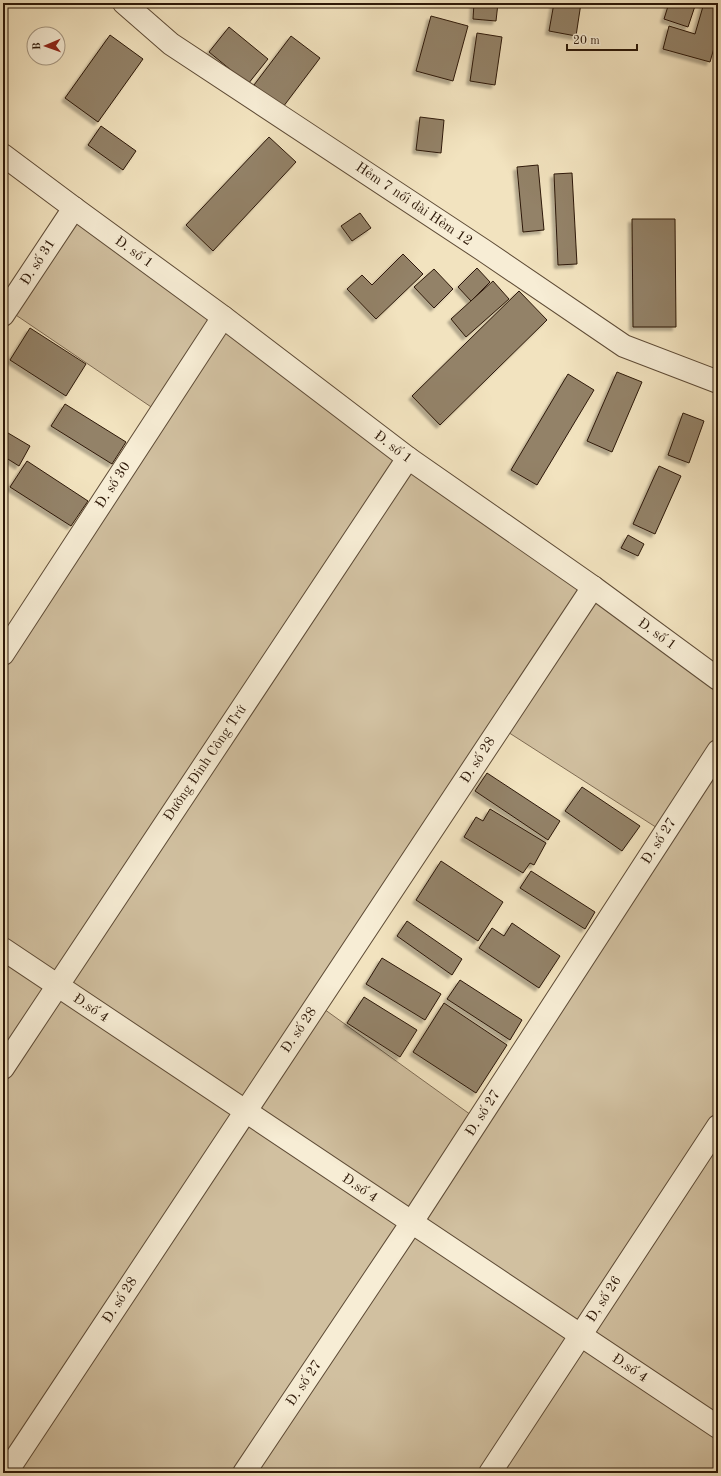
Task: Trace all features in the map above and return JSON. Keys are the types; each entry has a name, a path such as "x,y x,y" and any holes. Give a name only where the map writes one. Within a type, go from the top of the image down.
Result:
{"street":[{"name":"Hẻm 7 nối dài Hẻm 12","path":"124,3 171,44 483,250 624,346 718,382"},
{"name":"Đ. số 1","path":"3,155 223,317 408,458 592,587 718,679"},
{"name":"Đ. số 31","path":"3,315 74,208"},
{"name":"Đ. số 30","path":"3,654 223,317"},
{"name":"Đường Đinh Công Trứ","path":"3,1068 408,458"},
{"name":"Đ. số 28","path":"6,1473 592,587"},
{"name":"Đ. số 27","path":"244,1473 412,1222 718,751"},
{"name":"Đ.số 4","path":"3,949 718,1427"},
{"name":"Đ, số 26","path":"490,1473 718,1126"}],"shaded area":[{"path":"74,208 718,679 718,1473 3,1473 3,654 160,413 7,309","holes":["500,727 665,833 478,1120 317,1004"]}],"building":[{"path":"474,3 498,3 496,21 473,19"},
{"path":"554,3 581,3 576,36 549,31"},
{"path":"669,3 696,3 688,27 664,19"},
{"path":"704,3 718,3 718,34 710,62 663,49 669,26 695,34"},
{"path":"431,16 468,26 453,81 416,71"},
{"path":"229,27 268,59 248,84 209,52"},
{"path":"477,33 502,37 495,85 470,81"},
{"path":"110,35 143,59 98,122 65,98"},
{"path":"291,36 320,58 283,107 254,85"},
{"path":"420,117 444,120 441,153 416,150"},
{"path":"101,126 136,151 123,170 88,145"},
{"path":"269,137 296,162 213,251 186,225"},
{"path":"538,165 544,230 523,232 517,167"},
{"path":"572,173 577,264 558,265 554,174"},
{"path":"360,213 371,228 352,241 341,226"},
{"path":"632,219 675,219 676,327 633,327"},
{"path":"403,254 423,274 376,319 347,289 362,275 372,285"},
{"path":"477,268 490,282 471,301 458,287"},
{"path":"434,269 453,289 434,308 414,287"},
{"path":"493,281 509,299 466,337 451,319"},
{"path":"519,291 547,320 440,425 412,396"},
{"path":"30,328 86,364 66,396 10,360"},
{"path":"617,372 642,382 612,452 587,441"},
{"path":"568,374 594,390 537,485 511,470"},
{"path":"65,404 126,442 112,464 51,426"},
{"path":"683,413 704,421 689,463 668,455"},
{"path":"3,430 30,446 19,466 3,456"},
{"path":"27,461 88,501 71,526 10,487"},
{"path":"659,466 681,476 655,534 633,524"},
{"path":"628,535 644,544 638,556 621,548"},
{"path":"487,773 560,821 548,840 475,791"},
{"path":"582,787 640,826 622,851 565,811"},
{"path":"490,809 546,843 534,865 530,863 523,873 464,837 476,817 483,821"},
{"path":"441,861 503,902 478,941 416,900"},
{"path":"531,871 595,912 585,929 520,888"},
{"path":"407,921 462,959 452,975 397,936"},
{"path":"512,923 560,956 539,988 479,948 492,928 504,936"},
{"path":"382,958 441,994 425,1020 366,984"},
{"path":"460,980 522,1020 510,1040 447,999"},
{"path":"364,997 417,1030 400,1057 347,1023"},
{"path":"444,1003 507,1045 476,1093 413,1052"}]}
